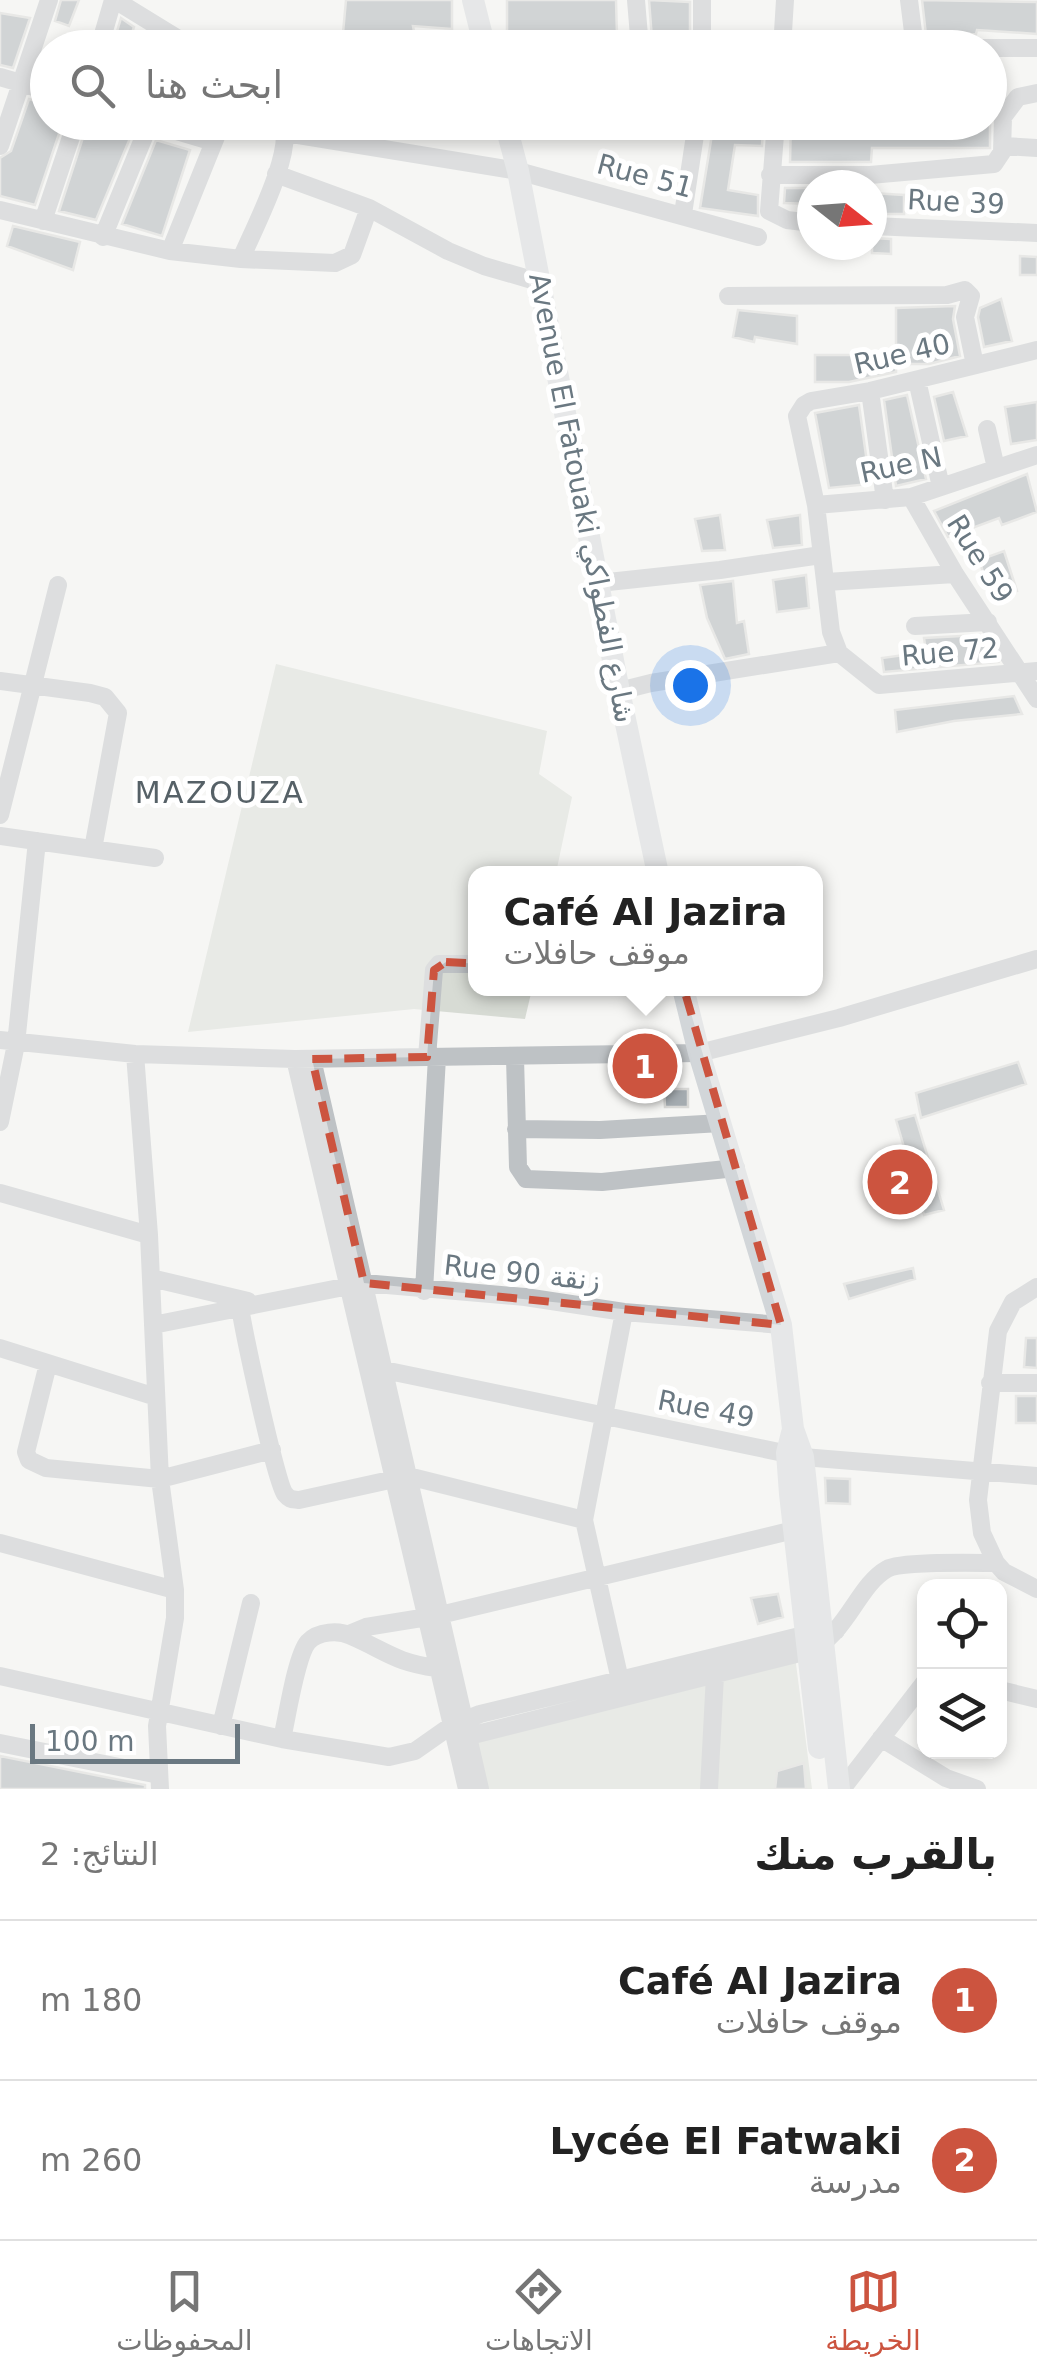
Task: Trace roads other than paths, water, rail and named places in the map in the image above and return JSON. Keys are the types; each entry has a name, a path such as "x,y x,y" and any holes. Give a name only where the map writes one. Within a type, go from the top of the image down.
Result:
{"main road":[{"path":"473,0 481,30"},
{"name":"Avenue El Fatouaki شارع الفطواكي","path":"510,140 656,866"},
{"path":"685,996 780,1325 840,1789"},
{"path":"795,1455 794,1530 820,1638 824,1789"}],"street":[{"path":"39,30 49,0"},
{"path":"105,30 114,0 160,30"},
{"path":"636,0 638,30"},
{"path":"702,0 703,30"},
{"path":"783,30 785,0"},
{"path":"908,0 912,30"},
{"path":"1007,48 1037,48"},
{"path":"0,146 30,57"},
{"path":"0,77 30,87"},
{"path":"1007,106 1018,97 1037,93"},
{"path":"43,221 70,140"},
{"path":"103,236 141,140"},
{"path":"170,252 213,142 206,140"},
{"path":"242,259 276,174 282,140"},
{"name":"Rue 51","path":"349,140 518,171 758,237"},
{"path":"683,214 694,140"},
{"path":"774,140 769,211 774,216 797,220"},
{"path":"770,175 870,176 987,165 997,163 1002,140"},
{"path":"1003,146 1037,148"},
{"path":"276,174 369,208 484,266 540,282"},
{"path":"0,210 170,252 334,263 345,260 359,240 369,208"},
{"name":"Rue 39","path":"887,227 1037,233"},
{"path":"728,296 947,296 966,290 971,296 965,316 975,365"},
{"name":"Rue 40","path":"816,505 797,416 804,405 1037,350"},
{"path":"917,380 941,487"},
{"path":"870,391 885,500"},
{"path":"987,429 996,468"},
{"name":"Rue N","path":"816,505 911,497 1037,455"},
{"name":"Rue 59","path":"911,497 955,574 1028,672 1037,699"},
{"path":"619,692 651,683 838,652 816,505"},
{"path":"599,583 821,554"},
{"path":"826,582 955,574"},
{"path":"0,814 58,585"},
{"path":"915,626 988,622"},
{"name":"Rue 72","path":"838,652 879,684 1028,672"},
{"path":"0,681 105,697 118,713 93,849"},
{"path":"0,836 155,858"},
{"path":"0,1122 37,841"},
{"path":"8,1042 135,1054 303,1059 699,1053 839,1018 1037,959"},
{"path":"424,1291 434,970 446,962 468,964"},
{"path":"0,1743 159,1782 158,1709 175,1590 160,1479 149,1235 135,1054"},
{"path":"516,1058 518,1168 523,1177 602,1182 736,1168"},
{"path":"303,1059 460,1730 467,1789"},
{"path":"516,1129 600,1130 721,1123"},
{"path":"0,1194 149,1235"},
{"path":"151,1278 246,1303 272,1450 282,1490 292,1499 400,1477 584,1520"},
{"name":"Rue 90 زنقة","path":"153,1325 246,1303 356,1284 525,1297 624,1312 780,1325"},
{"path":"998,1574 979,1519 990,1383 1001,1321 1013,1302 1037,1287"},
{"path":"622,1689 584,1520 624,1312"},
{"path":"0,1348 156,1397"},
{"path":"48,1364 26,1452 30,1460 46,1468 160,1479 272,1450"},
{"name":"Rue 49","path":"376,1373 795,1455 1037,1476"},
{"path":"990,1383 1037,1383"},
{"path":"349,1634 794,1530"},
{"path":"0,1544 175,1590"},
{"path":"622,1689 716,1675 820,1638 893,1566 998,1574 1037,1589"},
{"path":"221,1726 251,1603"},
{"path":"432,1616 437,1668 480,1789"},
{"path":"282,1739 309,1640 332,1632 349,1634 397,1661 437,1668"},
{"path":"0,1676 282,1739 389,1756 415,1751 460,1730 820,1638"},
{"path":"709,1789 716,1675"},
{"path":"840,1789 917,1692"},
{"path":"1007,1692 1037,1699"},
{"path":"881,1738 947,1784 977,1789"}],"place":[{"name":"Café Al Jazira","path":"645,1066"},
{"name":"Lycée El Fatwaki","path":"900,1182"}],"district":[{"name":"MAZOUZA","path":"220,792"}]}
